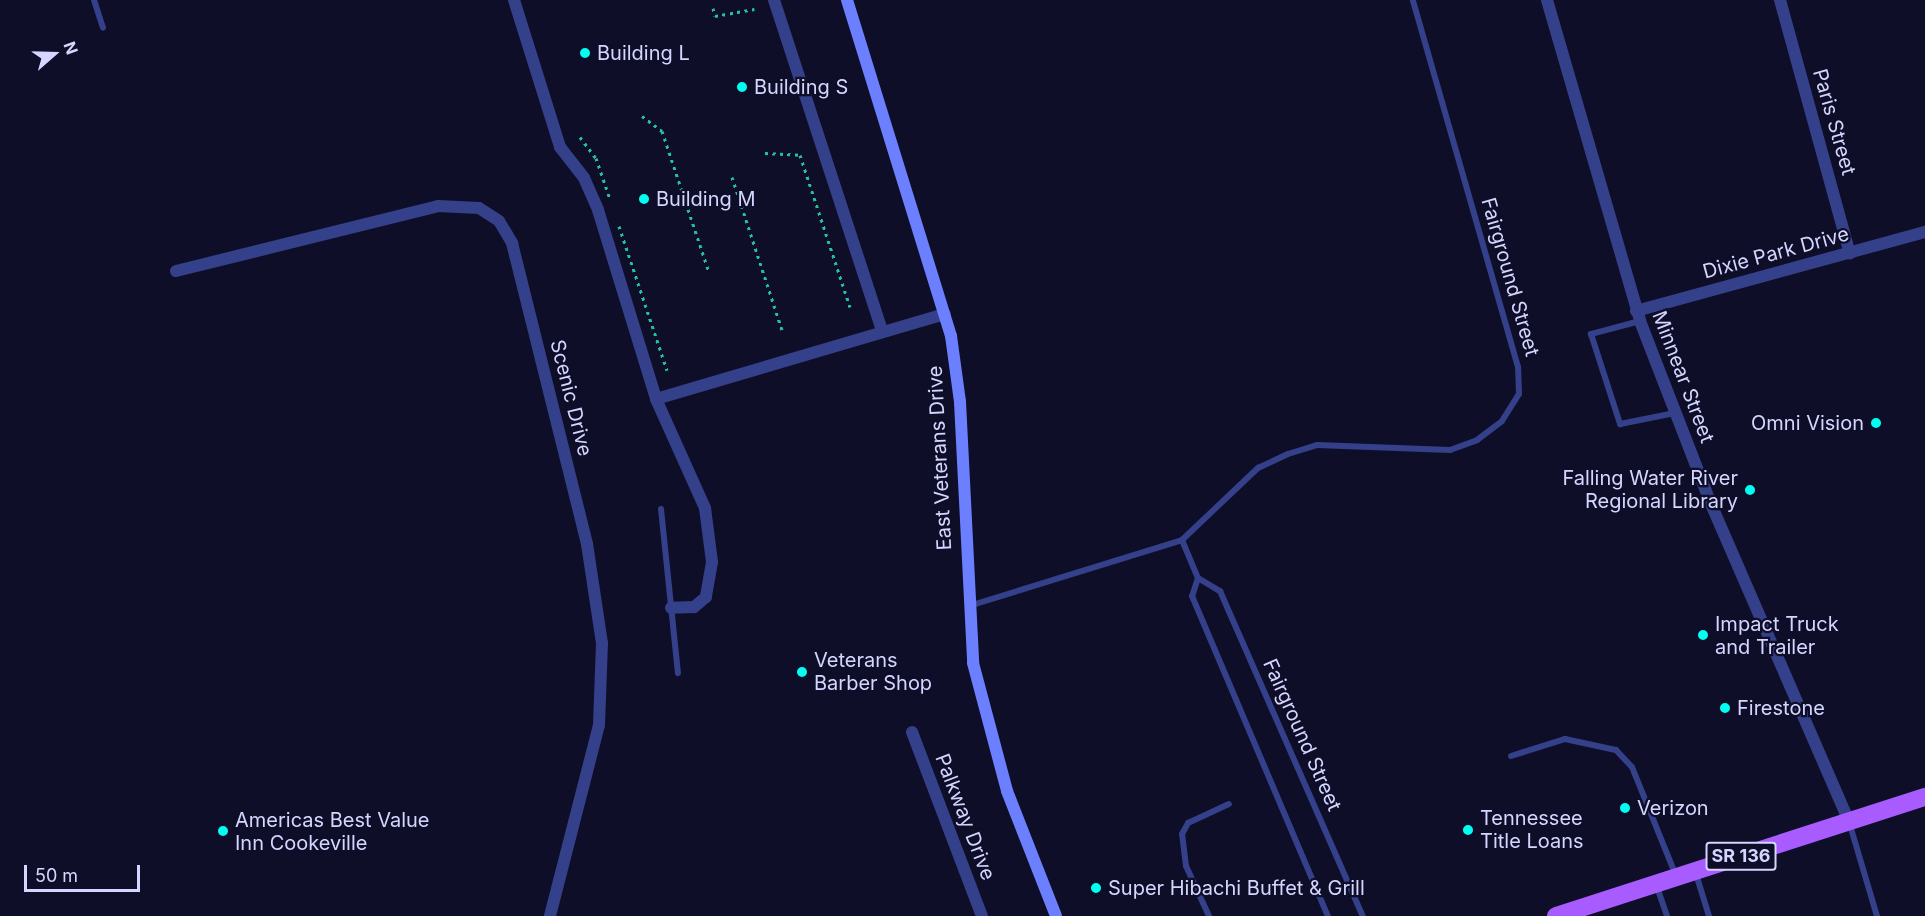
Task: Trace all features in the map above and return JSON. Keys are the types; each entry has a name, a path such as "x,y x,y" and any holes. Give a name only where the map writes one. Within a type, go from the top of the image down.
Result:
{"main road":[{"name":"SR 136","path":"1556,916 1925,796"}],"street":[{"path":"514,0 560,147 584,178 598,210 656,399 705,508 712,562 706,597 694,607 671,608"},
{"path":"774,0 882,331"},
{"name":"East Veterans Drive","path":"847,0 945,314 960,402 967,607 988,733 1056,916"},
{"name":"Minnear Street","path":"1547,0 1638,316 1675,412 1849,821"},
{"name":"Paris Street","path":"1780,0 1850,254"},
{"name":"Scenic Drive","path":"177,271 438,206 479,208 499,221 512,243 587,544 602,643 599,726 549,916"},
{"name":"Dixie Park Drive","path":"1638,316 1925,232"},
{"path":"656,399 945,314"},
{"name":"Palkway Drive","path":"912,732 982,916"}],"lane":[{"path":"94,0 103,28"},
{"name":"Fairground Street","path":"967,607 1182,540 1258,468 1287,454 1317,446 1450,450 1477,440 1502,421 1519,394 1518,367 1413,0"},
{"path":"1638,316 1591,334 1620,424 1675,412"},
{"path":"661,509 678,673"},
{"path":"1182,540 1198,578 1192,596 1328,916"},
{"name":"Fairground Street","path":"1198,578 1220,591 1363,916"},
{"path":"1511,756 1566,739 1616,750 1632,767 1677,877"},
{"path":"1209,916 1186,866 1182,834 1188,823 1229,804"},
{"path":"1849,821 1877,916"},
{"path":"1695,871 1709,916"},
{"path":"1656,884 1667,916"}],"path":[{"path":"713,8 715,16 754,9"},
{"path":"642,116 662,131 710,272"},
{"path":"580,137 596,158 611,202"},
{"path":"765,153 800,155 850,307"},
{"path":"732,177 782,330"},
{"path":"615,213 667,369"}],"place":[{"name":"Building L","path":"585,53"},
{"name":"Building S","path":"742,87"},
{"name":"Building M","path":"644,199"},
{"name":"Omni Vision","path":"1876,423"},
{"name":"Falling Water River Regional Library","path":"1750,490"},
{"name":"Impact Truck and Trailer","path":"1703,635"},
{"name":"Veterans Barber Shop","path":"802,672"},
{"name":"Firestone","path":"1725,708"},
{"name":"Verizon","path":"1625,808"},
{"name":"Tennessee Title Loans","path":"1468,830"},
{"name":"Americas Best Value Inn Cookeville","path":"223,831"},
{"name":"Super Hibachi Buffet & Grill","path":"1096,888"}]}
